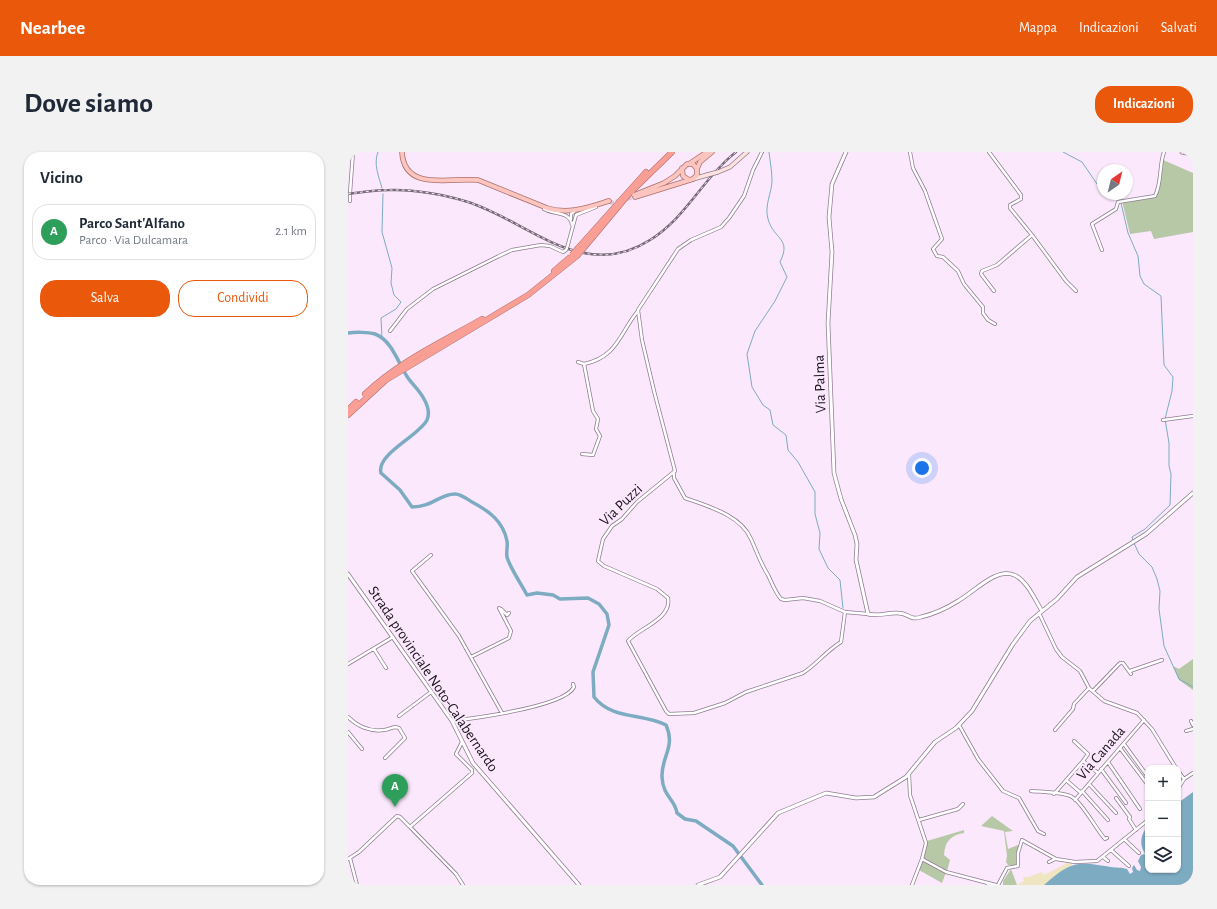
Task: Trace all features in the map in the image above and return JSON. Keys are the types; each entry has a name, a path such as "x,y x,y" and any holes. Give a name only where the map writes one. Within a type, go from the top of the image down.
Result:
{"highway":[{"path":"581,249 627,192 667,152"},
{"path":"348,410 385,378 527,292 574,255 629,194 672,152"},
{"path":"348,415 385,378"}],"main road":[{"path":"402,152 403,162 411,173 434,181 467,178 478,180 535,203 557,210 575,210 610,202 572,213 556,212 543,208 535,203"},
{"path":"707,152 664,183 634,196 718,172 730,167 747,152"},
{"path":"683,168 683,176 688,179 692,179 697,175 700,162 712,152"},
{"path":"1182,152 1193,154"},
{"path":"689,164 693,164 702,174 707,175"}],"street":[{"path":"350,201 353,152"},
{"path":"578,362 584,364 598,359 616,344 675,252 691,240 721,227 730,218 744,196 753,170 762,152"},
{"name":"Via Palma","path":"846,152 832,184 829,216 832,252 828,323 834,473 841,499 855,535 857,544 856,560 868,614"},
{"path":"910,152 913,168 925,191 942,239 933,246 933,249 937,256 943,257 958,271 964,284 983,307 983,313 988,320 995,324"},
{"path":"989,152 1021,194 1021,199 1010,205 1010,208 1032,235 1066,282 1076,291"},
{"path":"1102,250 1092,224 1116,209 1120,201 1155,196 1158,190 1161,158 1164,152"},
{"path":"557,210 572,213 591,207"},
{"path":"572,219 577,214 596,207"},
{"path":"543,208 550,212 567,215 572,219"},
{"path":"390,331 407,309 433,288 498,256 512,250 541,245 550,246 563,252 566,249 572,227 572,213"},
{"path":"994,291 982,274 982,271 997,265 1032,235"},
{"path":"638,310 642,340 675,469 674,478 685,498 714,507 727,515 745,530 751,539 756,555 781,599 803,598 820,600 844,612 879,616 898,613 912,619 923,617 957,602 982,584 1000,574 1007,573 1021,579 1042,611"},
{"path":"582,454 593,455 600,436 596,429 598,419 593,412 584,364"},
{"path":"1163,420 1193,416"},
{"name":"Via Puzzi","path":"674,473 645,495 631,507 622,519 612,526 602,539 598,561 604,566 657,589 668,598 667,605 660,618 641,629 628,641 667,713 694,714 725,703 746,692 803,674 828,650 841,642 844,612"},
{"path":"698,885 718,879 778,813 826,793 856,798 874,798 909,774 935,742 959,725 980,699 1026,626 1039,613 1057,599 1077,577 1146,534 1193,493"},
{"path":"431,555 412,571 459,636 502,713"},
{"name":"Strada provinciale Noto-Calabernardo","path":"348,574 452,722 478,769 579,885"},
{"path":"471,657 510,638 511,631 499,608 507,615 509,612"},
{"path":"1039,613 1056,649 1080,671 1088,688 1104,701 1135,711 1152,729 1174,765"},
{"path":"348,664 393,637"},
{"path":"374,649 386,668"},
{"path":"1093,691 1120,663 1122,663 1130,673 1162,660"},
{"path":"452,722 502,713 552,701 570,692 574,687 573,684"},
{"path":"1055,730 1088,688"},
{"path":"399,716 431,692"},
{"path":"348,716 353,722 365,728 386,730 392,726 399,728 405,735 405,738 385,758"},
{"name":"Via Canada","path":"1075,800 1144,720"},
{"path":"959,725 978,760 1003,791 1019,798 1038,832 1044,834"},
{"path":"1186,731 1193,729"},
{"path":"348,733 362,749"},
{"path":"1054,794 1088,754 1074,741"},
{"path":"410,827 472,773 472,770 456,754 462,742"},
{"path":"1124,744 1145,773"},
{"path":"1120,748 1145,781"},
{"path":"1083,761 1098,773"},
{"path":"1108,762 1140,809"},
{"path":"1101,769 1126,803"},
{"path":"1181,784 1184,779 1193,773"},
{"path":"909,774 910,795 926,843 922,859 912,885"},
{"path":"1181,775 1184,779"},
{"path":"1066,780 1082,792 1108,820"},
{"path":"1089,784 1116,813"},
{"path":"1031,791 1070,796 1087,813 1097,831 1105,839 1107,838"},
{"path":"1116,798 1130,817 1129,819 1136,830"},
{"path":"919,820 958,809 963,804"},
{"path":"358,885 349,858 397,816 400,817 456,874 463,885"},
{"path":"922,859 946,872 988,884 997,885 1006,868 1018,866 1018,852 1022,840 1056,859 1075,862 1097,861 1145,822"},
{"path":"1124,839 1139,853"},
{"path":"1111,850 1129,866"},
{"path":"1103,857 1108,861"},
{"path":"1049,862 1056,859"}],"green space":[{"path":"1161,159 1193,173 1193,232 1154,239 1151,231 1130,234 1122,201 1156,196"},
{"path":"1193,659 1193,690 1179,680 1173,666 1179,669"},
{"path":"992,816 1013,831 1005,832 1008,849 1018,845 1017,865 1008,865 1006,862 1007,856 1004,831 981,826"},
{"path":"964,830 964,833 955,835 947,843 944,855 950,860 947,871 924,858 927,841"},
{"path":"923,860 946,872 942,883 919,870"},
{"path":"1011,869 1017,885 1003,885 1003,881"}],"sand":[{"path":"1069,862 1072,863 1072,865 1044,885 1017,885 1024,881 1023,877 1029,877 1042,872 1044,875"}],"water":[{"path":"1193,792 1193,885 1044,885 1061,871 1075,865 1090,864 1123,868 1127,869 1130,874 1133,872 1132,868 1134,865 1137,870 1140,871 1141,867 1138,861 1141,855 1145,854 1145,873 1181,873 1181,801"},
{"path":"1145,830 1145,854 1141,843"}],"waterway":[{"path":"378,152 376,166 382,188"},
{"path":"769,152 772,180 767,214 771,226 783,243 784,248 780,262 787,277 775,301 755,331 747,354 752,387 763,405 770,410 773,425 786,435 788,450 798,462 815,492 815,514 820,533 819,549 828,568 840,580 843,608"},
{"path":"1063,152 1082,162 1097,184"},
{"path":"382,339 381,318 396,309 401,302 394,295 391,283 392,268 382,232 383,194"},
{"path":"1121,203 1128,233 1138,256 1140,276 1144,284 1161,296 1164,365 1173,377 1172,391 1165,419 1169,443 1169,466 1171,474 1170,505 1145,529 1132,537 1133,540"},
{"path":"348,333 372,333 381,337 391,347 408,378 427,404 427,420 423,426 391,452 381,466 381,473 400,490 412,507 425,505 444,496 455,494 464,497 494,517 499,522 505,534 507,541 507,555 513,571 527,595 537,593 553,595 560,599 588,598 599,604 607,614 609,625 593,672 594,697 601,704 619,713 657,721 666,725 669,733 669,746 662,770 662,777 664,789 674,804 677,813 685,819 696,821 733,846 762,885"},
{"path":"1134,543 1139,554 1152,567 1157,579 1160,591 1159,609 1164,646 1179,679 1193,687"}],"tunnel":[{"path":"610,203 635,197"}],"railway":[{"path":"348,194 399,190 450,197 468,202 490,211 556,244 579,252 602,255 625,251 650,240 663,231 674,221 724,162 736,152"}],"place":[{"name":"Parco Sant'Alfano","path":"395,807"}]}
